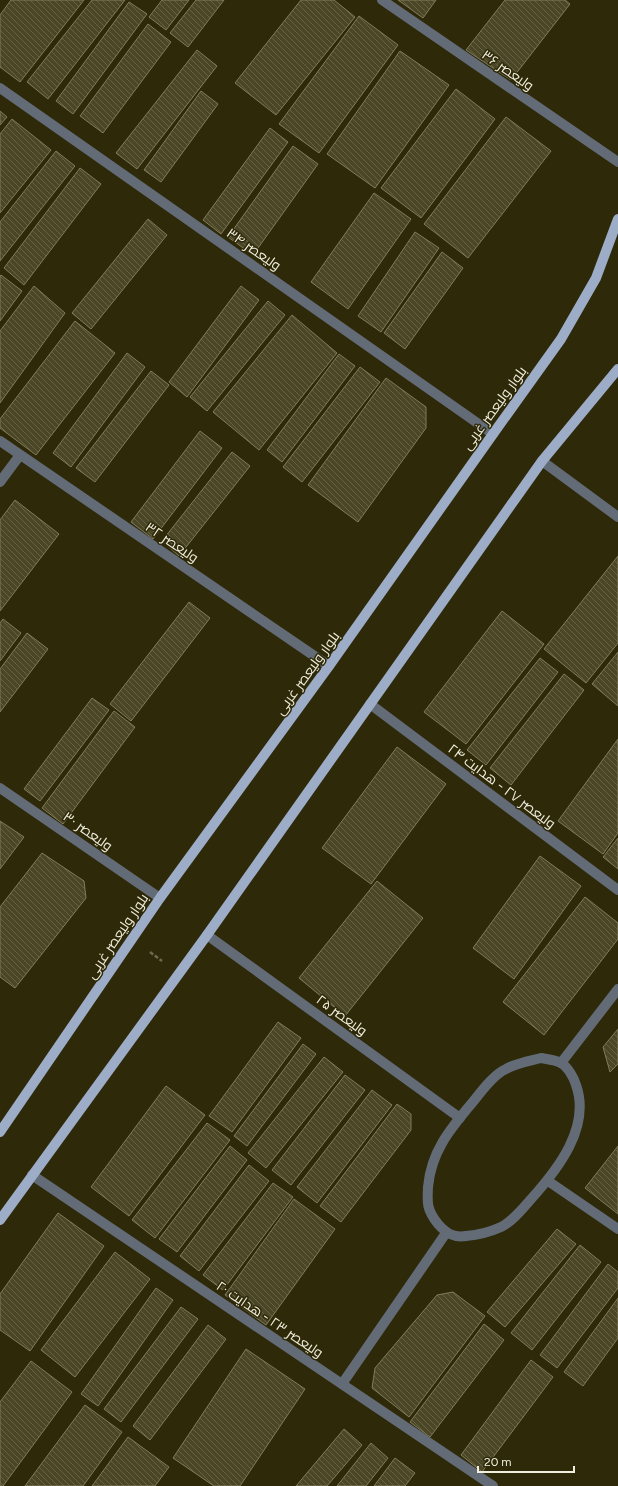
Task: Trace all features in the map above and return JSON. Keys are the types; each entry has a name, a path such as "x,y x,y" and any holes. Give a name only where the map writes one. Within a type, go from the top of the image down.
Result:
{"main road":[{"name":"بلوار ولیعصر غربی","path":"0,1132 160,898 329,666 561,339 596,278 618,219"},
{"path":"618,232 618,241"},
{"path":"0,1220 207,935 542,461 618,369"}],"street":[{"name":"ولیعصر ۳۶","path":"382,0 618,162"},
{"name":"ولیعصر ۳۴","path":"0,88 493,434"},
{"name":"ولیعصر ۳۲","path":"0,441 329,666"},
{"path":"0,482 20,455"},
{"path":"542,461 618,517"},
{"name":"ولیعصر ۲۷ - هدایت ۲۴","path":"370,704 618,890"},
{"name":"ولیعصر ۳۰","path":"0,788 160,898"},
{"name":"ولیعصر ۲۵","path":"207,935 460,1118"},
{"path":"561,1063 618,989"},
{"path":"541,1058 561,1063 574,1078 579,1094 579,1113 576,1131 569,1148 548,1181 520,1212 502,1227 481,1234 461,1237 446,1233 430,1214 428,1200 429,1174 441,1143 486,1086 505,1069 541,1058"},
{"name":"ولیعصر ۲۳ - هدایت ۲۰","path":"32,1175 493,1486"},
{"path":"548,1181 618,1229"},
{"path":"342,1384 446,1233"}],"path":[{"path":"131,940 179,972"}],"building":[{"path":"11,0 84,0 20,82 0,67 0,15"},
{"path":"92,0 125,0 48,99 27,82"},
{"path":"162,0 189,0 166,30 149,17"},
{"path":"196,0 224,0 188,47 170,33"},
{"path":"301,0 334,0 355,17 276,115 235,83"},
{"path":"398,0 436,0 423,18"},
{"path":"505,0 565,0 570,4 511,80 466,50"},
{"path":"129,2 147,14 73,114 56,101"},
{"path":"359,16 398,45 319,153 279,124"},
{"path":"148,24 171,42 103,133 80,116"},
{"path":"197,50 217,66 137,169 116,153"},
{"path":"400,51 449,85 375,188 327,154"},
{"path":"456,89 495,119 421,218 381,188"},
{"path":"201,91 218,104 161,182 144,170"},
{"path":"0,111 7,117 0,125"},
{"path":"506,117 551,151 468,258 424,224"},
{"path":"12,119 51,150 0,213 0,134"},
{"path":"270,128 288,142 221,234 203,220"},
{"path":"293,146 318,164 253,255 228,237"},
{"path":"56,151 75,166 0,261 0,222"},
{"path":"80,168 101,184 24,285 4,268"},
{"path":"374,193 411,219 348,309 311,282"},
{"path":"148,219 167,235 91,329 72,313"},
{"path":"415,232 439,248 381,332 358,316"},
{"path":"442,252 463,268 405,349 384,333"},
{"path":"1,275 22,291 0,321 0,276"},
{"path":"34,286 65,313 0,403 0,331"},
{"path":"241,286 259,300 187,397 169,382"},
{"path":"268,301 285,315 207,411 190,397"},
{"path":"292,315 337,353 259,450 213,412"},
{"path":"75,321 115,353 36,455 0,428 0,419"},
{"path":"127,353 145,367 71,467 53,453"},
{"path":"339,354 355,366 282,462 267,450"},
{"path":"360,367 380,382 302,482 283,467"},
{"path":"151,371 169,385 95,482 76,468"},
{"path":"386,378 426,407 426,428 358,522 308,485"},
{"path":"200,431 222,448 153,539 131,522"},
{"path":"232,452 250,466 179,556 162,541"},
{"path":"15,500 59,534 0,611 0,520"},
{"path":"618,556 618,643 586,683 544,649"},
{"path":"189,602 210,618 131,721 110,704"},
{"path":"502,611 544,644 466,744 424,712"},
{"path":"3,619 21,633 0,661 0,623"},
{"path":"27,633 48,649 0,712 0,669"},
{"path":"618,652 618,706 592,684"},
{"path":"540,658 558,672 486,765 467,750"},
{"path":"564,674 584,690 511,785 490,768"},
{"path":"92,698 109,710 40,801 24,789"},
{"path":"114,711 135,727 63,824 42,808"},
{"path":"618,739 618,833 603,854 558,821"},
{"path":"397,747 446,784 371,884 322,848"},
{"path":"0,821 24,837 0,869"},
{"path":"618,838 618,869 603,857"},
{"path":"42,853 84,881 86,898 15,988 0,977 0,907"},
{"path":"540,856 581,886 514,979 473,948"},
{"path":"377,881 423,918 345,1016 299,978"},
{"path":"585,897 618,923 618,939 544,1035 503,1002"},
{"path":"278,1022 301,1038 232,1132 209,1116"},
{"path":"618,1029 618,1064 610,1072 603,1047"},
{"path":"303,1044 316,1054 247,1146 234,1136"},
{"path":"324,1057 343,1072 266,1168 248,1153"},
{"path":"345,1075 365,1090 291,1185 272,1170"},
{"path":"166,1086 205,1115 129,1216 91,1187"},
{"path":"372,1090 392,1105 317,1203 297,1187"},
{"path":"397,1104 411,1114 411,1130 341,1222 320,1206"},
{"path":"207,1123 230,1140 155,1238 132,1220"},
{"path":"230,1146 247,1160 177,1252 159,1239"},
{"path":"618,1146 618,1214 585,1188"},
{"path":"249,1165 269,1181 199,1271 180,1256"},
{"path":"273,1183 293,1197 223,1290 203,1275"},
{"path":"294,1199 335,1229 266,1325 225,1295"},
{"path":"58,1213 104,1246 30,1351 0,1330 0,1294"},
{"path":"557,1229 576,1244 505,1327 487,1312"},
{"path":"580,1245 601,1262 532,1350 511,1333"},
{"path":"115,1252 150,1279 75,1377 41,1350"},
{"path":"608,1264 618,1272 618,1288 557,1368 540,1355"},
{"path":"156,1288 173,1300 98,1406 81,1394"},
{"path":"453,1292 485,1316 409,1417 372,1388 375,1368 437,1295"},
{"path":"618,1298 618,1338 583,1386 564,1372"},
{"path":"181,1307 198,1319 121,1422 104,1409"},
{"path":"484,1324 504,1340 430,1437 410,1422"},
{"path":"208,1325 226,1339 150,1440 133,1426"},
{"path":"246,1349 305,1389 240,1486 214,1486 173,1458"},
{"path":"531,1360 553,1377 482,1472 461,1455"},
{"path":"31,1361 72,1392 3,1486 0,1486 0,1402"},
{"path":"85,1405 122,1432 83,1486 25,1486"},
{"path":"344,1429 362,1445 327,1486 296,1486"},
{"path":"128,1437 169,1467 155,1486 92,1486"},
{"path":"371,1443 388,1458 366,1486 337,1486"},
{"path":"395,1458 415,1473 405,1486 374,1486"}]}
